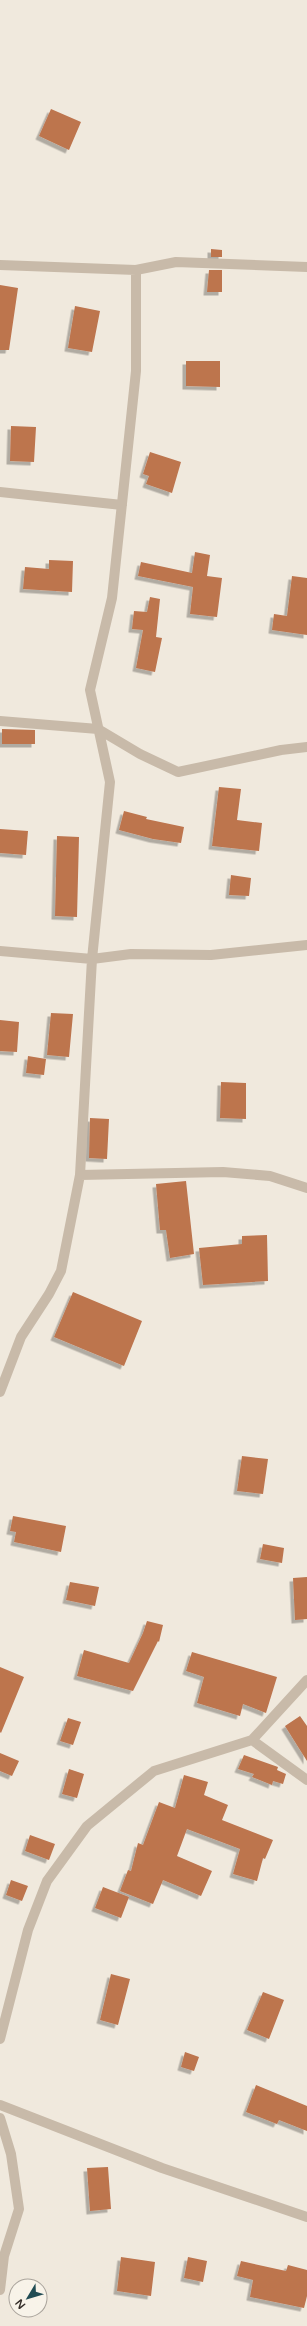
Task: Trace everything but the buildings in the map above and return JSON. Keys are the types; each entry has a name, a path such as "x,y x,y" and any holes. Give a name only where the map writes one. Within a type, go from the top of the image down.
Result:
{"street":[{"path":"0,265 136,270 176,262 307,266"},
{"path":"0,1392 21,1336 49,1294 61,1271 80,1175 92,960 110,782 90,690 112,598 136,370 136,270"},
{"path":"0,492 122,505"},
{"path":"0,721 98,729 140,754 178,772 281,750 307,747"},
{"path":"0,951 92,960 131,954 211,955 307,945"},
{"path":"80,1175 223,1172 270,1176 307,1188"},
{"path":"0,2039 28,1930 47,1881 86,1826 154,1771 252,1740 307,1680"},
{"path":"252,1740 307,1780"},
{"path":"0,2105 162,2168 307,2216"},
{"path":"0,2118 12,2154 19,2209 2,2256 0,2290"}]}
